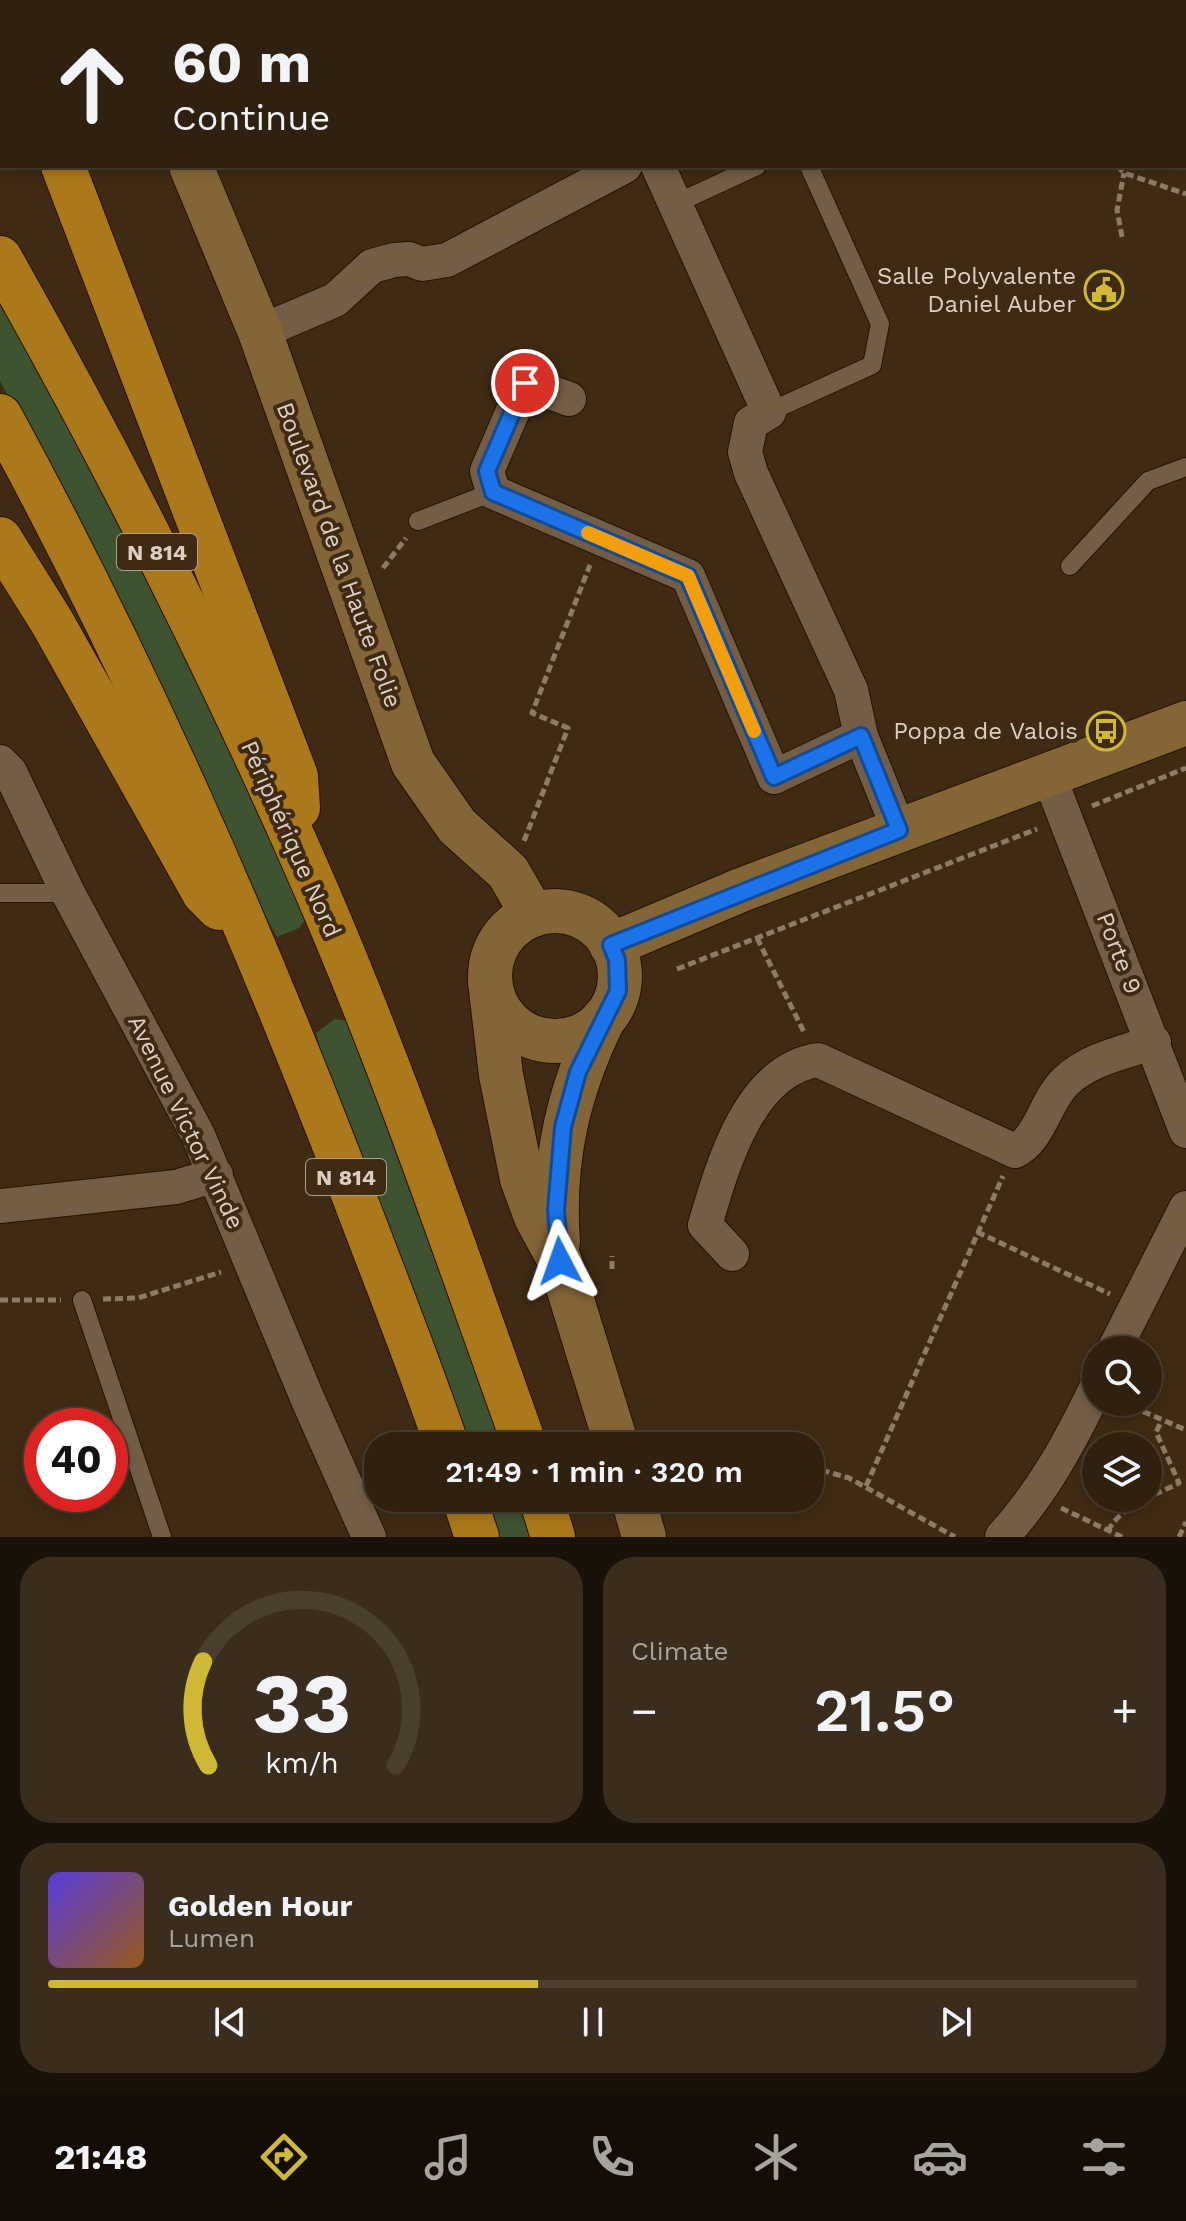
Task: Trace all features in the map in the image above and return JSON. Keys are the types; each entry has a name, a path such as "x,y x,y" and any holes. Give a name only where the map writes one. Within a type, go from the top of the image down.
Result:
{"highway":[{"name":"N 814","path":"64,168 296,776 301,854"},
{"name":"Périphérique Nord","path":"0,258 95,427 198,634 301,854 386,1062 520,1432"},
{"name":"N 814","path":"0,416 116,638 199,813 315,1094 442,1432"},
{"name":"N 814","path":"0,539 52,622 204,893 253,943"},
{"path":"469,1512 477,1537"},
{"path":"545,1512 553,1537"}],"street":[{"name":"Boulevard de la Haute Folie","path":"192,168 260,332 413,763 457,826 508,872 533,915"},
{"path":"260,332 335,300 372,266 394,260 409,259 422,264 447,260 621,168"},
{"path":"659,168 769,412 751,423 745,452 751,473 851,690 861,736 899,830"},
{"path":"569,399 525,383 487,471 493,492 688,576 774,777 861,736"},
{"path":"611,945 899,830 1186,723"},
{"name":"Avenue Victor Vinde","path":"0,762 10,772 68,893 216,1175 308,1400 369,1537"},
{"name":"Porte 9","path":"1049,776 1186,1131"},
{"path":"560,1261 556,1210 563,1127 578,1072 618,991 620,977 611,945 602,932 577,916 547,912 519,922 500,942 494,955 490,981 501,1075 522,1179 536,1217 560,1261 613,1432"},
{"path":"490,981 506,1019 516,1029 542,1040 569,1040 594,1028 604,1018"},
{"path":"732,1254 705,1225 725,1160 751,1107 797,1063 818,1060 1015,1151 1027,1146 1046,1109 1066,1081 1094,1063 1154,1042"},
{"path":"0,1206 176,1187 216,1175"},
{"path":"1121,1336 1186,1208"},
{"path":"1002,1537 1064,1454 1082,1416"},
{"path":"637,1512 644,1537"}],"lane":[{"path":"677,203 753,168"},
{"path":"769,412 872,365 880,324 810,168"},
{"path":"1070,566 1148,481 1186,467"},
{"path":"418,521 493,492"},
{"path":"0,893 68,893"},
{"path":"82,1300 162,1537"}],"path":[{"path":"1119,168 1124,173 1186,194"},
{"path":"1122,237 1117,210 1124,173"},
{"path":"357,604 418,521"},
{"path":"522,845 568,728 532,713 600,538"},
{"path":"1081,811 1186,768"},
{"path":"677,969 1050,823"},
{"path":"757,938 818,1060"},
{"path":"866,1486 1015,1151"},
{"path":"977,1232 1125,1301"},
{"path":"612,1256 612,1269"},
{"path":"0,1300 138,1298 223,1271"},
{"path":"1149,1416 1186,1430"},
{"path":"1161,1422 1156,1432 1179,1483 1186,1486"},
{"path":"824,1472 866,1486 955,1537"},
{"path":"1108,1531 1112,1522 1131,1507 1179,1483"},
{"path":"1036,1495 1122,1537"},
{"path":"1179,1537 1186,1522"}],"green space":[{"path":"0,297 123,525 297,895 305,920 299,928 277,937 265,916 203,773 0,381"},
{"path":"335,1019 350,1021 501,1432 458,1432 332,1089 316,1033"},
{"path":"485,1512 526,1512 533,1537 493,1537"}],"slow traffic":[{"path":"588,533 688,576 754,731"}],"place":[{"name":"Salle Polyvalente Daniel Auber","path":"1104,290"},
{"name":"Poppa de Valois","path":"1106,731"}],"route":[{"path":"525,383 487,471 493,492 688,576 774,777 861,736 899,830 741,890 611,945 620,977 618,991 578,1072 563,1127 556,1210 560,1261"}]}
